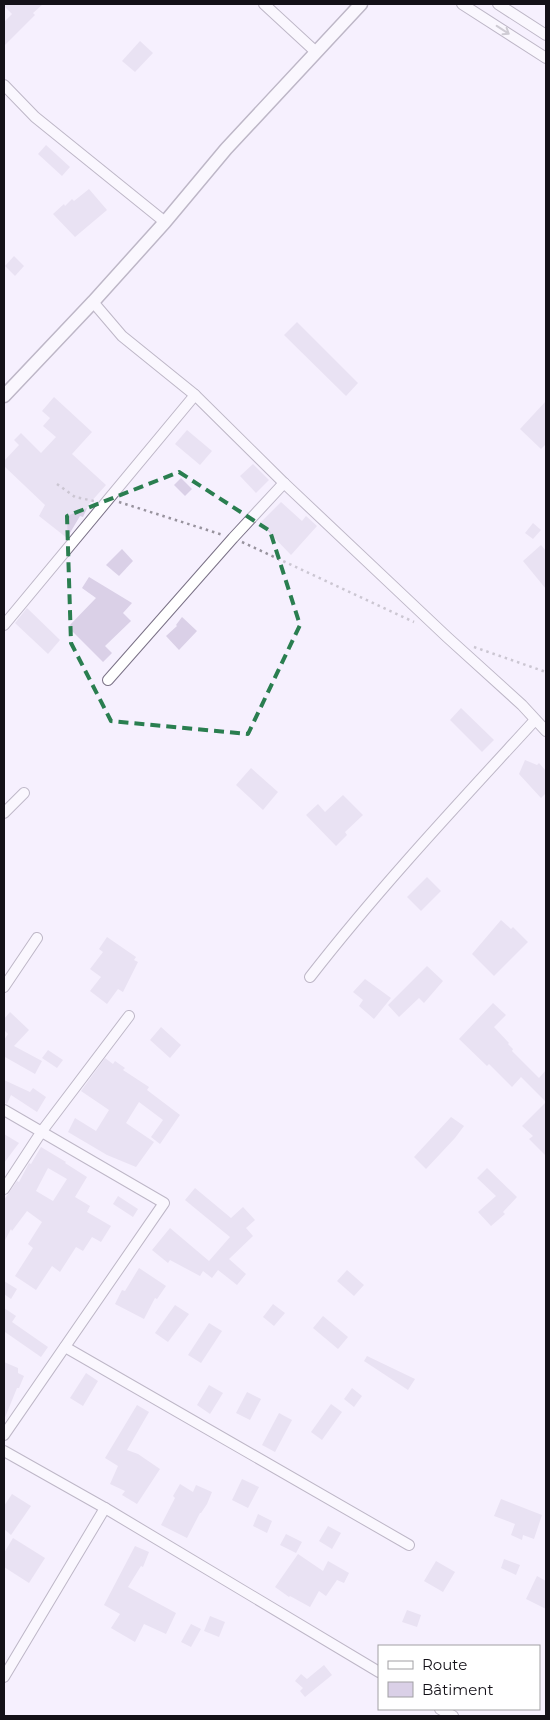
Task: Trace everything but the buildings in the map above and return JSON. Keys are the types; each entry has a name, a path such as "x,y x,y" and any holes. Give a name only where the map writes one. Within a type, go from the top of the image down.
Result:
{"street":[{"path":"264,4 316,52"},
{"path":"4,396 164,222 226,149 361,4"},
{"path":"462,4 546,58"},
{"path":"498,4 546,35"},
{"path":"4,85 35,117 164,222"},
{"path":"92,302 122,336 195,396 447,637 522,704 546,731"},
{"path":"4,625 195,396"},
{"path":"108,680 284,483"},
{"path":"310,977 344,933 400,869 535,720"},
{"path":"4,812 24,793"},
{"path":"4,987 37,938"},
{"path":"4,1189 42,1131 129,1016"},
{"path":"4,1110 164,1203 4,1435"},
{"path":"65,1347 409,1545"},
{"path":"4,1451 105,1508 378,1671"},
{"path":"4,1678 105,1508"},
{"path":"442,1710 453,1716"}],"path":[{"path":"57,484 75,497 92,501 110,499 233,538 420,625"},
{"path":"473,646 546,672"}],"highlighted area":[{"path":"179,472 270,531 300,625 248,734 111,721 71,643 67,516"}]}
